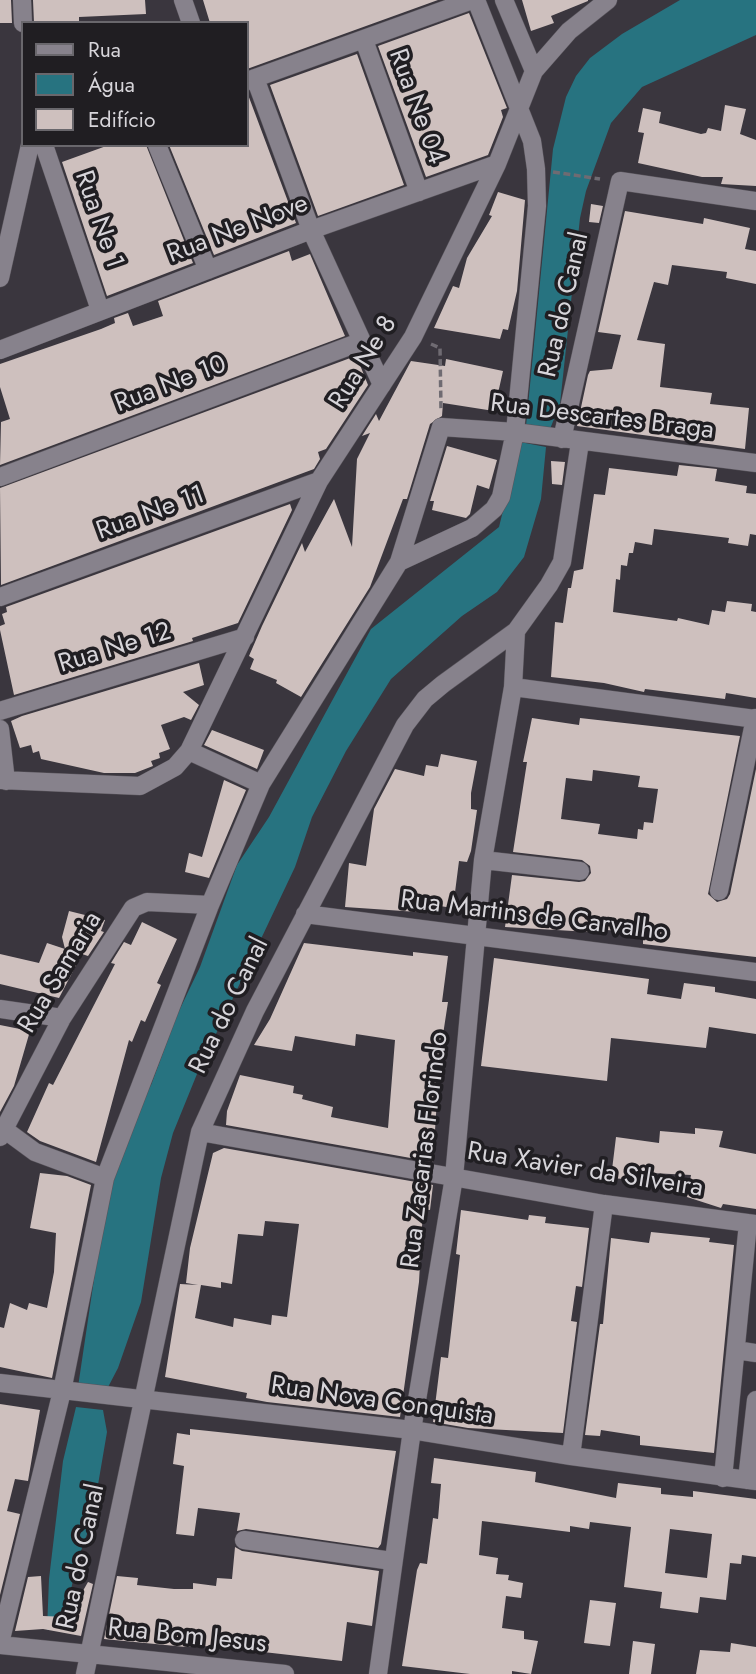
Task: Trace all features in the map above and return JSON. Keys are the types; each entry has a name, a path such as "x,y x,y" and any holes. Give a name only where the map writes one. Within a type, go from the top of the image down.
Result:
{"street":[{"path":"22,0 23,21"},
{"path":"183,0 190,21"},
{"path":"382,385 311,230 251,79 474,0 532,141 537,206 515,432 501,497 494,509 471,528 399,562"},
{"path":"503,0 534,71"},
{"name":"Rua Ne 8","path":"3,781 139,786 175,767 189,751 319,481 414,338 497,164 534,71 569,30 608,0"},
{"name":"Rua Ne 04","path":"364,40 419,192"},
{"path":"158,147 208,270"},
{"path":"0,278 40,148"},
{"name":"Rua Ne 1","path":"40,148 100,310"},
{"name":"Rua Ne Nove","path":"0,350 311,230 497,164"},
{"path":"612,180 756,201"},
{"name":"Rua do Canal","path":"85,1674 200,1132 305,914 405,724 434,691 516,631 562,562 571,441 612,180"},
{"name":"Rua Ne 10","path":"0,477 360,342"},
{"path":"0,1644 62,1391 105,1178 210,905 261,784 399,562 441,426"},
{"name":"Rua Descartes Braga","path":"441,426 515,432 756,463"},
{"name":"Rua Ne 11","path":"0,597 319,481"},
{"name":"Rua Zacarias Florindo","path":"378,1674 412,1430 454,1177 483,860 513,687 516,631"},
{"name":"Rua Ne 12","path":"0,711 245,637"},
{"path":"513,687 755,718 719,891"},
{"path":"0,729 3,781"},
{"path":"189,751 261,784"},
{"path":"483,860 580,871"},
{"name":"Rua Samaria","path":"2,1133 62,1018 133,908 147,902 210,905"},
{"name":"Rua Martins de Carvalho","path":"305,914 756,972"},
{"path":"0,1009 62,1018"},
{"name":"Rua Xavier da Silveira","path":"200,1132 604,1204 752,1224"},
{"path":"2,1133 35,1152 105,1178"},
{"path":"571,1457 604,1204"},
{"path":"723,1478 752,1224"},
{"path":"736,1350 756,1353"},
{"name":"Rua Nova Conquista","path":"0,1383 412,1430 571,1457 751,1480"},
{"path":"751,1480 756,1400"},
{"path":"244,1540 392,1561"},
{"name":"Rua Bom Jesus","path":"0,1644 285,1674"}],"path":[{"path":"547,171 612,180"},
{"path":"414,338 440,348 441,426"}],"water":[{"path":"680,0 756,0 756,35 642,87 611,123 586,191 580,218 560,404 550,429 526,426 553,149 566,97 576,76 590,58 622,34"},
{"path":"520,442 546,447 541,499 524,557 497,592 462,616 391,679 346,751 312,817 295,867 197,1074 173,1133 161,1178 141,1302 118,1368 106,1391 78,1387 97,1259 123,1131 151,1085 177,1015 200,967 237,865 269,817 371,629 499,527"},
{"path":"76,1407 103,1410 107,1432 92,1520 76,1565 63,1630 47,1630 49,1579 63,1461"}],"building":[{"path":"0,0 11,0 12,23 0,23"},
{"path":"33,0 145,0 146,14 79,17 79,21 34,21"},
{"path":"203,0 438,0 248,69 248,21 209,21"},
{"path":"522,0 588,1 551,16 554,23 531,31"},
{"path":"469,13 507,108 501,110 503,117 488,155 426,177 378,46"},
{"path":"357,54 404,185 318,216 270,85"},
{"path":"248,95 296,223 214,255 170,147 248,147"},
{"path":"725,105 746,109 740,134 756,140 756,186 721,184 723,177 702,177 638,163 644,133 638,132 643,108 661,112 659,123 701,134 706,133 708,128 721,131"},
{"path":"103,147 147,147 193,263 107,296 62,162"},
{"path":"498,192 525,200 517,291 508,330 503,329 500,339 434,328 453,286 459,288 467,258 492,216 489,215"},
{"path":"591,204 603,206 599,223 589,222"},
{"path":"625,211 703,224 704,218 750,228 745,249 756,251 756,284 726,278 727,272 672,265 668,285 654,282 637,340 665,344 660,387 712,393 710,404 749,408 745,449 577,426 588,375 590,371 612,369 621,335 598,332"},
{"path":"289,251 292,261 310,254 345,336 0,465 1,422 10,419 0,387 0,364 101,329 115,323 114,318 128,313 133,326 163,316 158,301"},
{"path":"353,357 355,361 358,360 368,385 326,449 318,452 320,459 314,469 1,585 0,488"},
{"path":"446,359 503,371 494,411 443,403 442,416 430,424 407,499 403,499 370,587 301,697 276,683 277,680 250,669 254,659 249,656 302,543 305,552 334,499 352,547 357,459 370,433 362,436 376,414 379,421 411,361 445,366"},
{"path":"447,446 497,460 489,489 477,485 470,514 466,518 432,510 434,501 430,501"},
{"path":"551,461 565,462 562,485 552,484"},
{"path":"679,465 717,469 715,481 747,486 746,493 756,494 756,535 750,534 748,546 728,543 729,538 654,529 652,545 635,542 633,553 629,553 627,566 621,565 620,580 616,579 613,612 677,621 678,618 709,625 712,610 725,612 727,601 752,604 751,611 756,612 756,698 726,693 725,699 645,689 644,692 604,683 551,677 555,622 563,623 568,588 571,588 574,571 583,569 594,494 605,495 609,468 677,476"},
{"path":"290,504 292,510 238,623 192,638 193,641 14,695 0,630 0,626 5,624 2,614 7,612 6,607"},
{"path":"199,663 204,685 183,692 199,705 191,720 184,717 161,725 170,749 159,753 160,758 151,761 153,766 135,773 104,773 41,759 39,751 33,753 31,745 20,748 11,721"},
{"path":"532,718 579,725 580,718 740,736 708,894 717,902 727,899 730,894 756,769 756,957 643,944 643,939 624,937 625,932 590,928 590,932 505,927 512,875 579,882 585,881 591,873 590,866 582,860 513,852 527,762 523,762","holes":["593,770 640,776 638,787 658,789 653,823 644,822 643,830 638,829 637,839 598,834 600,824 561,819 566,778 592,781"]},
{"path":"212,730 264,750 257,769 204,745"},
{"path":"441,754 477,761 471,793 471,809 477,810 471,851 467,862 459,861 453,908 433,905 432,913 345,907 349,863 366,866 374,809 395,769 424,776 426,765 438,767"},
{"path":"224,780 246,790 209,878 185,872 189,853 202,857"},
{"path":"69,911 105,920 101,931 104,932 88,956 82,954 59,998 0,984 0,954 39,963 47,943 65,949 62,937"},
{"path":"142,922 177,939 157,983 161,985 145,1022 141,1020 132,1042 129,1040 96,1162 40,1141 27,1132 49,1083 53,1085 115,964 111,963 124,942 131,945"},
{"path":"304,943 413,956 413,952 448,956 442,1002 448,1002 435,1087 438,1083 433,1162 226,1125 227,1111 240,1075 294,1086 293,1093 303,1095 302,1099 333,1107 331,1117 388,1128 395,1040 356,1034 355,1046 295,1036 292,1051 254,1045 270,1019"},
{"path":"494,958 649,979 647,994 681,999 684,983 715,987 715,992 756,999 756,1034 709,1027 706,1048 611,1038 607,1081 481,1066"},
{"path":"0,1025 30,1031 14,1086 0,1112"},
{"path":"695,1128 723,1131 719,1147 756,1154 756,1209 723,1204 721,1208 687,1197 691,1175 651,1173 650,1181 611,1178 616,1137 659,1143 660,1131 695,1134"},
{"path":"224,1148 433,1185 430,1210 423,1209 419,1282 400,1417 267,1402 246,1398 247,1393 165,1377 180,1284 198,1285 186,1283 190,1248 213,1153","holes":["265,1221 299,1224 287,1317 272,1315 271,1325 234,1318 233,1327 195,1318 201,1285 221,1288 221,1282 232,1284 238,1234 263,1236"]},
{"path":"40,1173 67,1176 91,1185 52,1378 0,1367 0,1327 4,1328 10,1303 27,1310 29,1303 47,1308 54,1272 56,1233 30,1228"},
{"path":"461,1210 528,1220 529,1215 546,1217 545,1223 589,1228 582,1287 576,1286 571,1321 577,1322 563,1433 468,1428 433,1422 441,1357 448,1358 460,1255 456,1254"},
{"path":"651,1232 710,1238 709,1242 734,1245 714,1453 640,1445 640,1436 601,1430 600,1436 585,1435 600,1324 603,1324 611,1238 649,1243"},
{"path":"0,1404 40,1410 28,1481 15,1479 7,1511 20,1514 0,1595"},
{"path":"190,1429 396,1451 381,1544 378,1548 246,1529 237,1531 240,1513 198,1508 194,1536 176,1534 184,1466 173,1464 177,1433 190,1435"},
{"path":"434,1458 536,1472 535,1482 616,1498 618,1483 661,1488 661,1494 693,1497 693,1491 756,1499 756,1557 742,1555 741,1564 730,1563 726,1600 700,1597 698,1613 660,1608 662,1592 624,1587 631,1527 590,1522 589,1529 570,1526 570,1532 482,1521 479,1555 498,1558 496,1574 509,1575 508,1580 523,1583 521,1598 506,1596 502,1628 524,1631 524,1639 538,1641 531,1674 512,1671 512,1674 470,1674 402,1666 417,1570 420,1563 427,1564 433,1518 438,1519 441,1484 431,1483","holes":["670,1529 712,1534 707,1578 665,1573"]},
{"path":"235,1547 242,1551 379,1571 372,1626 347,1622 342,1661 211,1646 186,1647 104,1639 117,1576 138,1578 137,1585 174,1589 193,1589 193,1583 216,1586 217,1578 232,1579"},
{"path":"41,1576 43,1616 68,1617 88,1582 93,1584 81,1636 43,1629 15,1631 28,1577"},
{"path":"590,1600 616,1603 610,1646 584,1643"},
{"path":"633,1641 655,1644 651,1674 629,1674"},
{"path":"731,1643 756,1647 756,1674 696,1674 700,1650 730,1652"}]}
